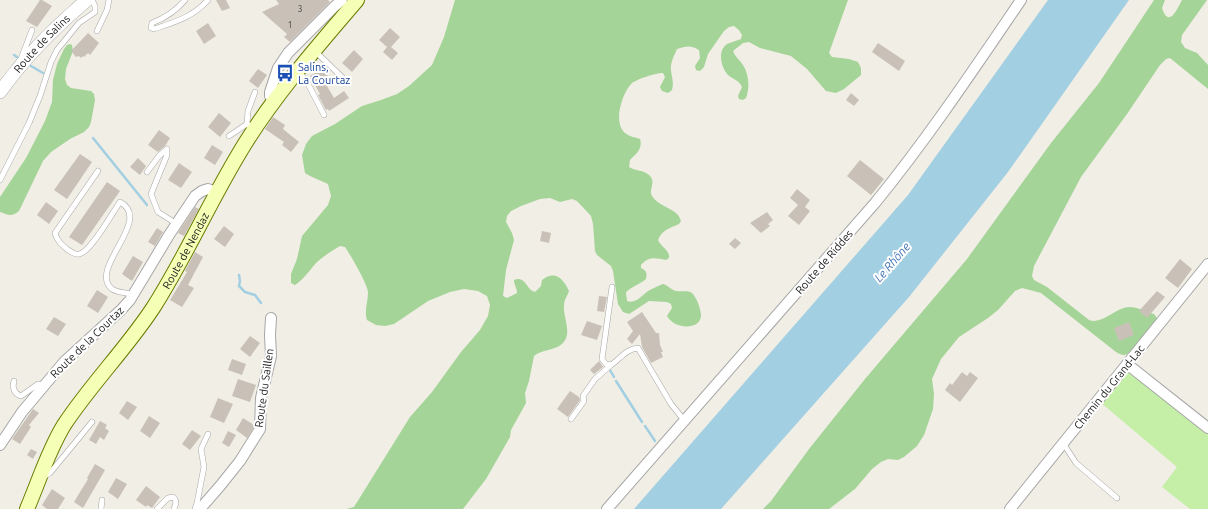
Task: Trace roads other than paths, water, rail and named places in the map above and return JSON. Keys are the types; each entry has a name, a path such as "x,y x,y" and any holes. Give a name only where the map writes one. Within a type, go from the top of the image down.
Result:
{"main road":[{"name":"Route de Nendaz","path":"27,509 54,444 65,424 83,399 133,337 153,308 250,126 274,100 297,70 357,0"}],"street":[{"name":"Route de Salins","path":"0,92 21,64 52,32 88,0"},
{"path":"274,100 269,95 278,68 288,53 342,0"},
{"name":"Route de Riddes","path":"607,509 871,208 909,161 944,113 1021,0"},
{"name":"Route de la Courtaz","path":"0,445 12,425 44,384 64,362 121,310 134,294 169,234 195,196 202,190 208,189 216,192"},
{"name":"Chemin du Grand-Lac","path":"1010,509 1208,264"},
{"name":"Route du Saillen","path":"200,509 240,461 260,429 261,398 271,356 271,318"},
{"path":"1127,364 1208,428"}],"lane":[{"path":"0,180 40,96 51,62 57,50 79,23 95,12 95,6 92,0"},
{"path":"97,31 107,10 109,0"},
{"path":"185,0 168,16 152,23 151,28 154,29 189,16 199,10 208,0"},
{"path":"21,64 20,58 32,30"},
{"path":"314,51 345,80"},
{"path":"297,70 306,80 324,115"},
{"path":"229,136 250,126 248,111 254,92"},
{"path":"147,172 159,156 167,149 167,155 151,194 158,212 177,224"},
{"path":"98,171 55,233 61,244 73,254 80,254 89,249 120,202 124,204 131,218 108,268 106,277 109,285 113,289 134,294"},
{"path":"610,365 606,364 602,359 612,286"},
{"path":"571,419 584,401 583,396 595,379 610,365 618,360 625,352 638,348 671,404 684,420"},
{"path":"14,381 14,391 16,394 21,396 38,384 44,384"},
{"path":"40,478 50,474 92,422"},
{"path":"195,509 204,467 201,449 208,434"},
{"path":"1063,443 1076,463 1117,498"},
{"path":"157,509 168,498 172,497 176,499 174,509"},
{"path":"101,509 102,500"}],"water":[{"name":"Le Rhône","path":"1048,0 1129,0 1008,172 909,297 721,509 634,509 908,195"}],"waterway":[{"path":"31,66 43,73"},
{"path":"93,138 147,205"},
{"path":"239,275 239,286 245,292 255,295 261,303"},
{"path":"610,370 614,377"},
{"path":"616,381 642,422"},
{"path":"645,426 655,441"}],"place":[{"name":"Salins, La Courtaz","path":"285,73"}]}
